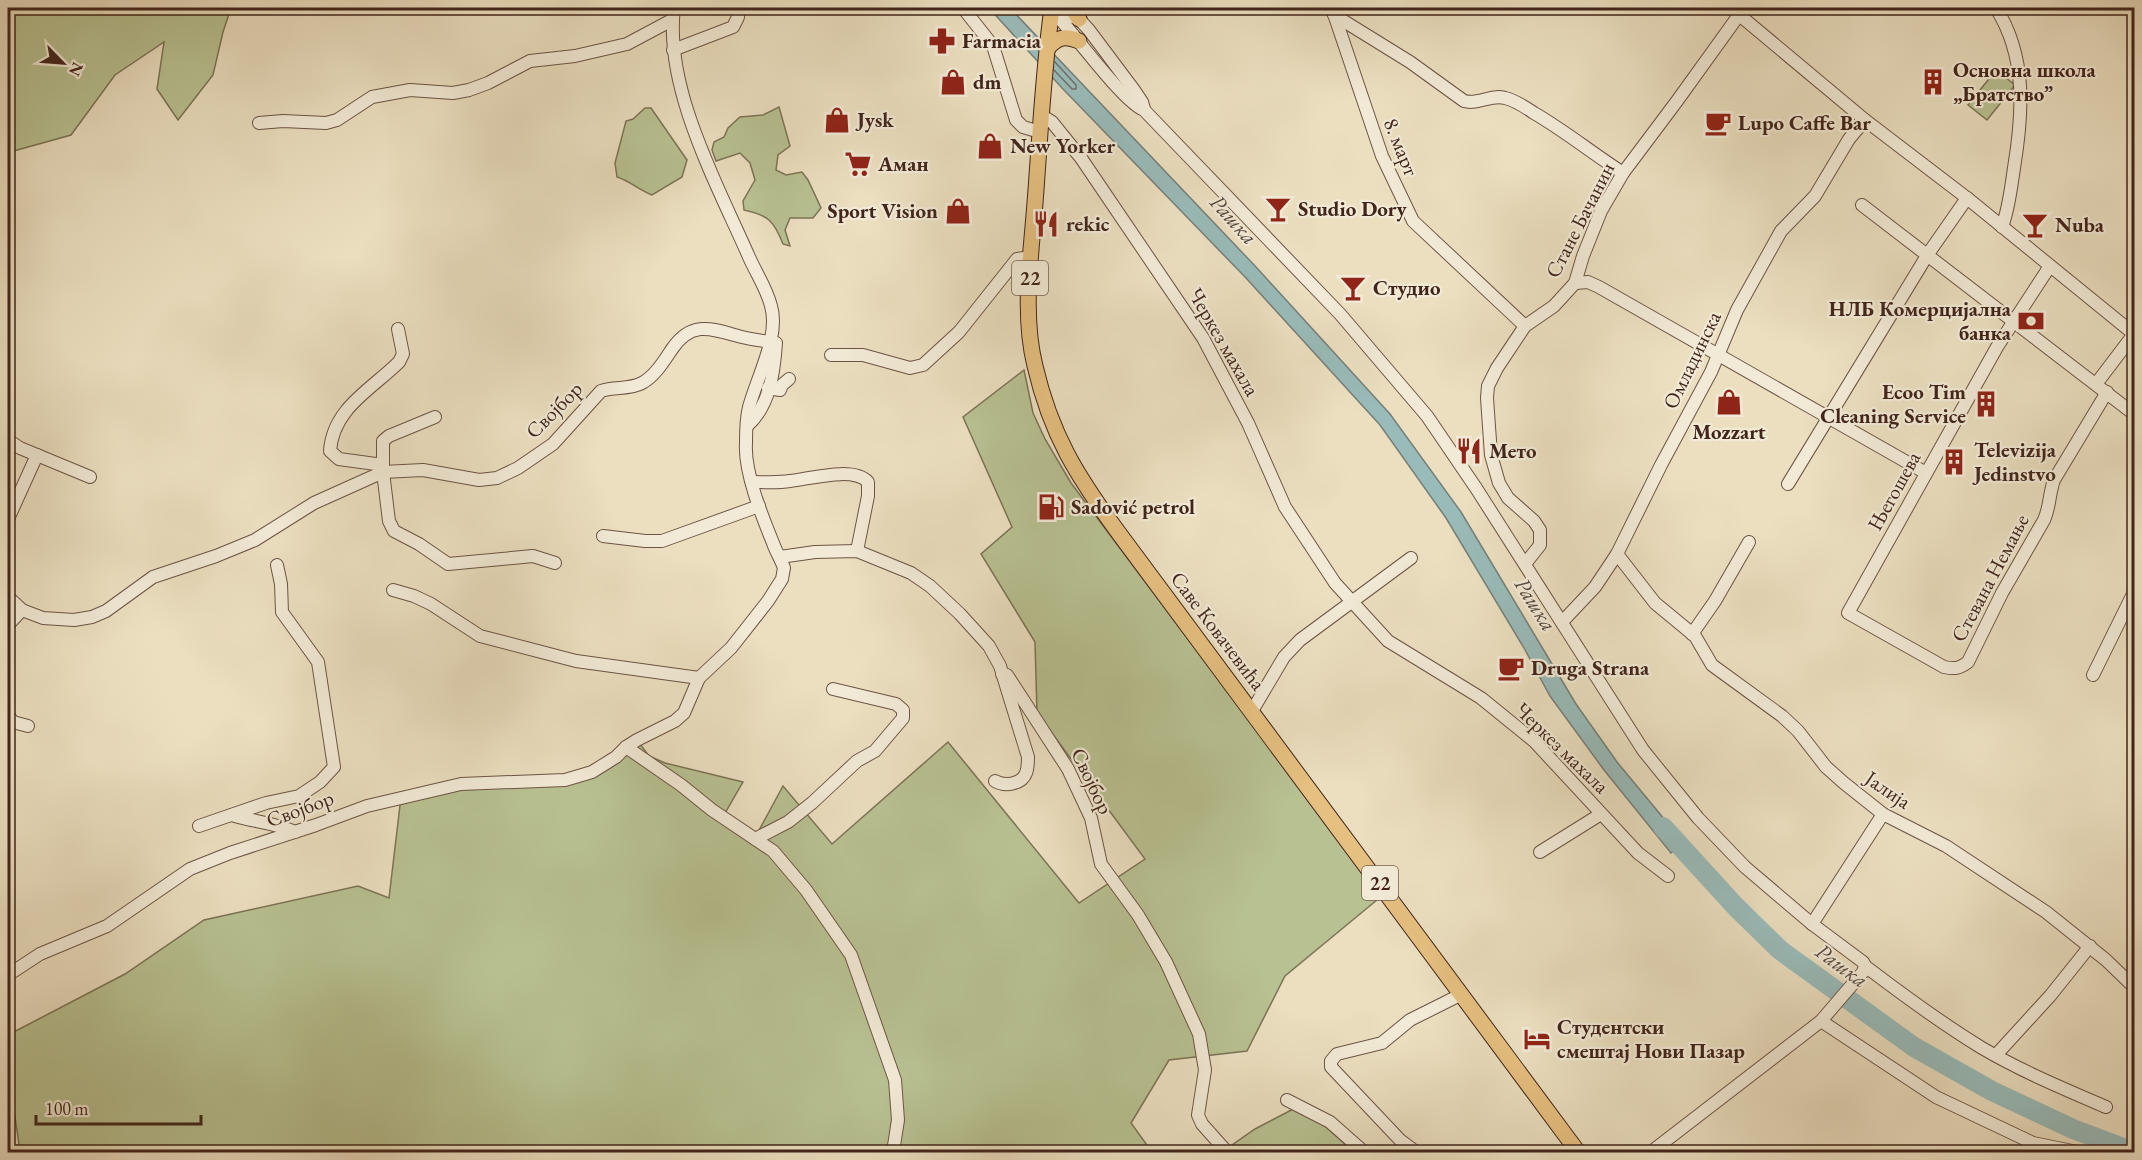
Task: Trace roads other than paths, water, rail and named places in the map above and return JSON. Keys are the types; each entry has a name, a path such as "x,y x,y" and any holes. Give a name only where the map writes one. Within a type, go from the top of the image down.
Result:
{"main road":[{"name":"22","path":"1047,49 1051,10"},
{"path":"1047,49 1057,39 1072,39"},
{"name":"Саве Ковачевића","path":"1047,49 1031,257 1029,315 1034,364 1051,421 1066,455 1106,515 1578,1152"}],"street":[{"path":"673,50 733,27 738,17 737,8"},
{"path":"963,8 993,46 1016,120 1023,127 1040,132"},
{"path":"1996,8 2017,61 2021,95 2019,136 2008,208 2002,227"},
{"path":"1051,10 1075,13 1134,90 1144,110"},
{"path":"1051,10 1060,19 1072,39 1304,275 1398,380 1441,436 1643,750 1698,818 1745,867 1812,924 1858,957 1861,971 1996,1055 2106,1107"},
{"path":"1738,10 1865,120 1967,198 2134,334 2096,384"},
{"name":"Стане Бачанин","path":"1525,564 1540,545 1540,530 1503,491 1493,464 1488,421 1488,386 1525,326 1548,310 1575,283 1598,219 1623,172 1677,101 1738,10"},
{"path":"1333,11 1464,101 1474,102 1500,97 1516,102 1567,132 1589,151 1623,172"},
{"name":"8. март","path":"1333,11 1382,156 1413,221 1525,326"},
{"name":"Својбор","path":"673,14 675,66 693,127 752,265 768,295 773,314 776,344 768,388 761,411 747,426"},
{"name":"Својбор","path":"259,123 283,121 326,123 337,120 372,97 410,90 453,93 469,90 488,83 530,61 575,56 627,44 673,14"},
{"name":"Черкез махала","path":"1041,115 1052,122 1081,158 1203,338 1248,423 1285,507 1335,583 1388,640 1481,698 1534,741 1638,853 1668,876"},
{"name":"Омладинска","path":"1562,622 1595,587 1617,554 1718,356 1737,310 1781,231 1815,196 1849,139 1865,120"},
{"path":"1788,484 1928,254 1967,198"},
{"path":"1862,205 2134,414"},
{"path":"831,355 863,355 910,368 922,365 959,332 1017,260 1031,257"},
{"name":"Његошева","path":"1848,613 1997,347 2050,266"},
{"path":"1575,283 1593,284 1926,473"},
{"name":"Својбор","path":"8,975 40,954 107,926 190,870 230,853 367,806 452,786 548,782 578,778 606,764 626,747 675,721 684,712 699,678 731,648 777,588 783,573 784,568 759,506 746,456 749,409 773,327"},
{"name":"Својбор","path":"398,329 403,354 399,362 353,402 338,420 330,442 330,451 339,459 383,468 423,470 479,480 496,478 518,468 553,444 601,391 633,387 648,379 678,340 690,331 706,328 770,342"},
{"path":"768,388 780,390 789,379"},
{"name":"Стевана Немање","path":"1848,613 1944,667 1955,669 1968,662 2002,594 2044,520 2048,511 2049,491 2054,480 2107,393"},
{"path":"435,417 382,441 389,520 394,531 419,544 448,564 533,556 555,563"},
{"path":"8,440 90,477"},
{"path":"8,519 37,455"},
{"name":"Својбор","path":"8,610 22,610 53,619 74,620 92,617 106,611 153,577 247,544 314,503 383,468"},
{"path":"752,482 789,482 820,476 848,475 863,478 868,482 868,496 857,551"},
{"path":"603,536 662,541 759,506"},
{"path":"1692,634 1715,601 1749,542"},
{"name":"Својбор","path":"780,557 815,552 857,551 911,573 940,594 989,646 1002,674 1023,736 1028,757 1024,777 1014,783 1000,784 995,781"},
{"name":"Јалија","path":"1617,554 1655,603 1692,634 1712,665 1782,716 1798,731 1831,772 1883,814 1946,846 2046,912 2090,946 2134,987"},
{"path":"1252,711 1284,657 1300,640 1411,558"},
{"path":"199,826 266,803 299,796 320,782 333,767 318,662 282,612 281,584 277,564"},
{"path":"393,590 431,604 480,636 576,661 699,678"},
{"path":"2093,675 2134,592"},
{"name":"Својбор","path":"8,597 22,610"},
{"path":"8,625 22,610"},
{"name":"Својбор","path":"1002,674 1007,675 1068,769 1091,818 1101,864 1138,915 1166,962 1199,1034 1205,1070 1198,1115 1202,1124 1227,1152"},
{"path":"755,839 788,822 812,804 857,760 874,751 903,718 903,710 896,704 833,689"},
{"path":"8,715 13,722 28,726"},
{"path":"626,747 773,851 806,890 851,955 895,1080 898,1120 893,1152"},
{"name":"Черкез махала","path":"1540,852 1601,814"},
{"path":"1812,924 1883,814"},
{"path":"232,815 246,820 280,825 295,832"},
{"path":"1996,1055 2050,996 2090,946"},
{"path":"1651,1152 1821,1021 1861,971"},
{"path":"1416,1152 1400,1140 1331,1067 1331,1061 1337,1054 1382,1043 1410,1020 1462,994"},
{"path":"1821,1021 1936,1097 2033,1143 2077,1152"},
{"path":"1287,1100 1330,1122 1364,1152"}],"water":[{"path":"989,8 1010,8 1256,267 1390,414 1461,512 1576,704 1617,762 1684,843 1671,853 1604,770 1550,696 1446,518 1380,425 1246,278 1062,88"}],"waterway":[{"name":"Рашка","path":"1663,827 1735,906 1780,950 1914,1047 1992,1091 2073,1129 2134,1152"}],"place":[{"name":"Farmacia","path":"942,41"},
{"name":"dm","path":"953,82"},
{"name":"Основна школа „Братство”","path":"1933,82"},
{"name":"Jysk","path":"837,120"},
{"name":"Lupo Caffe Bar","path":"1718,123"},
{"name":"New Yorker","path":"990,146"},
{"name":"Аман","path":"858,164"},
{"name":"Studio Dory","path":"1278,209"},
{"name":"Sport Vision","path":"958,211"},
{"name":"rekic","path":"1046,224"},
{"name":"Nuba","path":"2035,225"},
{"name":"Студио","path":"1353,288"},
{"name":"НЛБ Комерцијална банка","path":"2031,321"},
{"name":"Mozzart","path":"1729,402"},
{"name":"Ecoo Tim Cleaning Service","path":"1986,404"},
{"name":"Мето","path":"1469,451"},
{"name":"Televizija Jedinstvo","path":"1954,462"},
{"name":"Sadović petrol","path":"1051,507"},
{"name":"Druga Strana","path":"1511,668"},
{"name":"Студентски смештај Нови Пазар","path":"1537,1039"}]}
